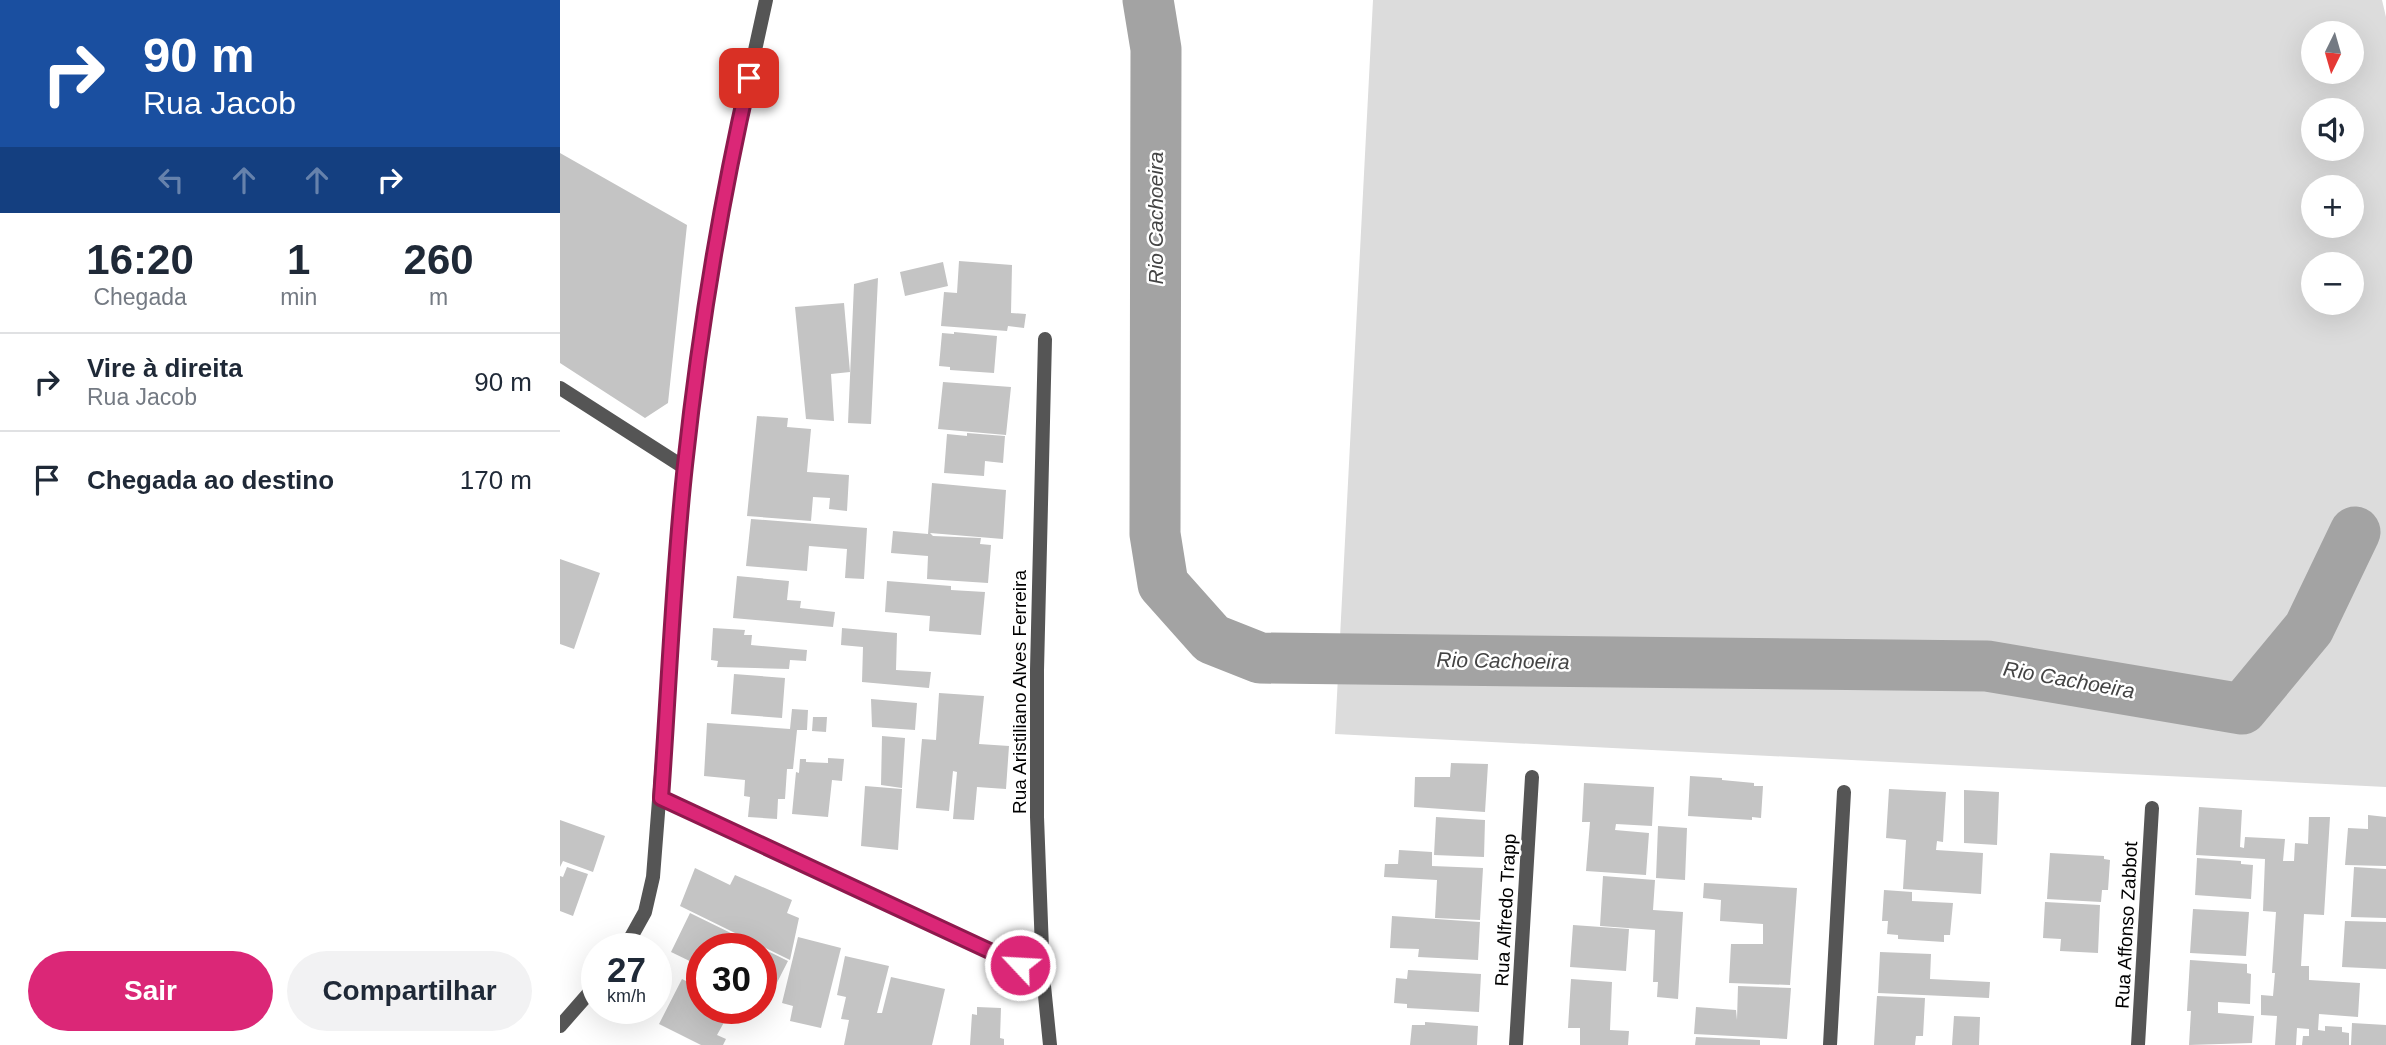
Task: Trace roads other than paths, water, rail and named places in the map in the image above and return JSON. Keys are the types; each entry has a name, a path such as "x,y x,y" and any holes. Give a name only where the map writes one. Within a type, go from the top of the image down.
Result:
{"street":[{"path":"633,933 645,912 653,877 685,468 711,269 732,155 766,0"},
{"name":"Rua Aristiliano Alves Ferreira","path":"1045,339 1037,670 1038,817 1043,976 1050,1045"},
{"path":"560,388 685,468"},
{"name":"Rua Alfredo Trapp","path":"1516,1045 1532,777"},
{"path":"1830,1045 1844,792"},
{"path":"661,798 1043,976"},
{"name":"Rua Affonso Zabbot","path":"2138,1045 2152,808"},
{"path":"560,1026 581,1002"}],"waterway":[{"name":"Rio Cachoeira","path":"1148,0 1156,49 1155,534 1163,584 1212,639 1260,658 1987,666 2242,709 2309,628 2355,532"}]}
